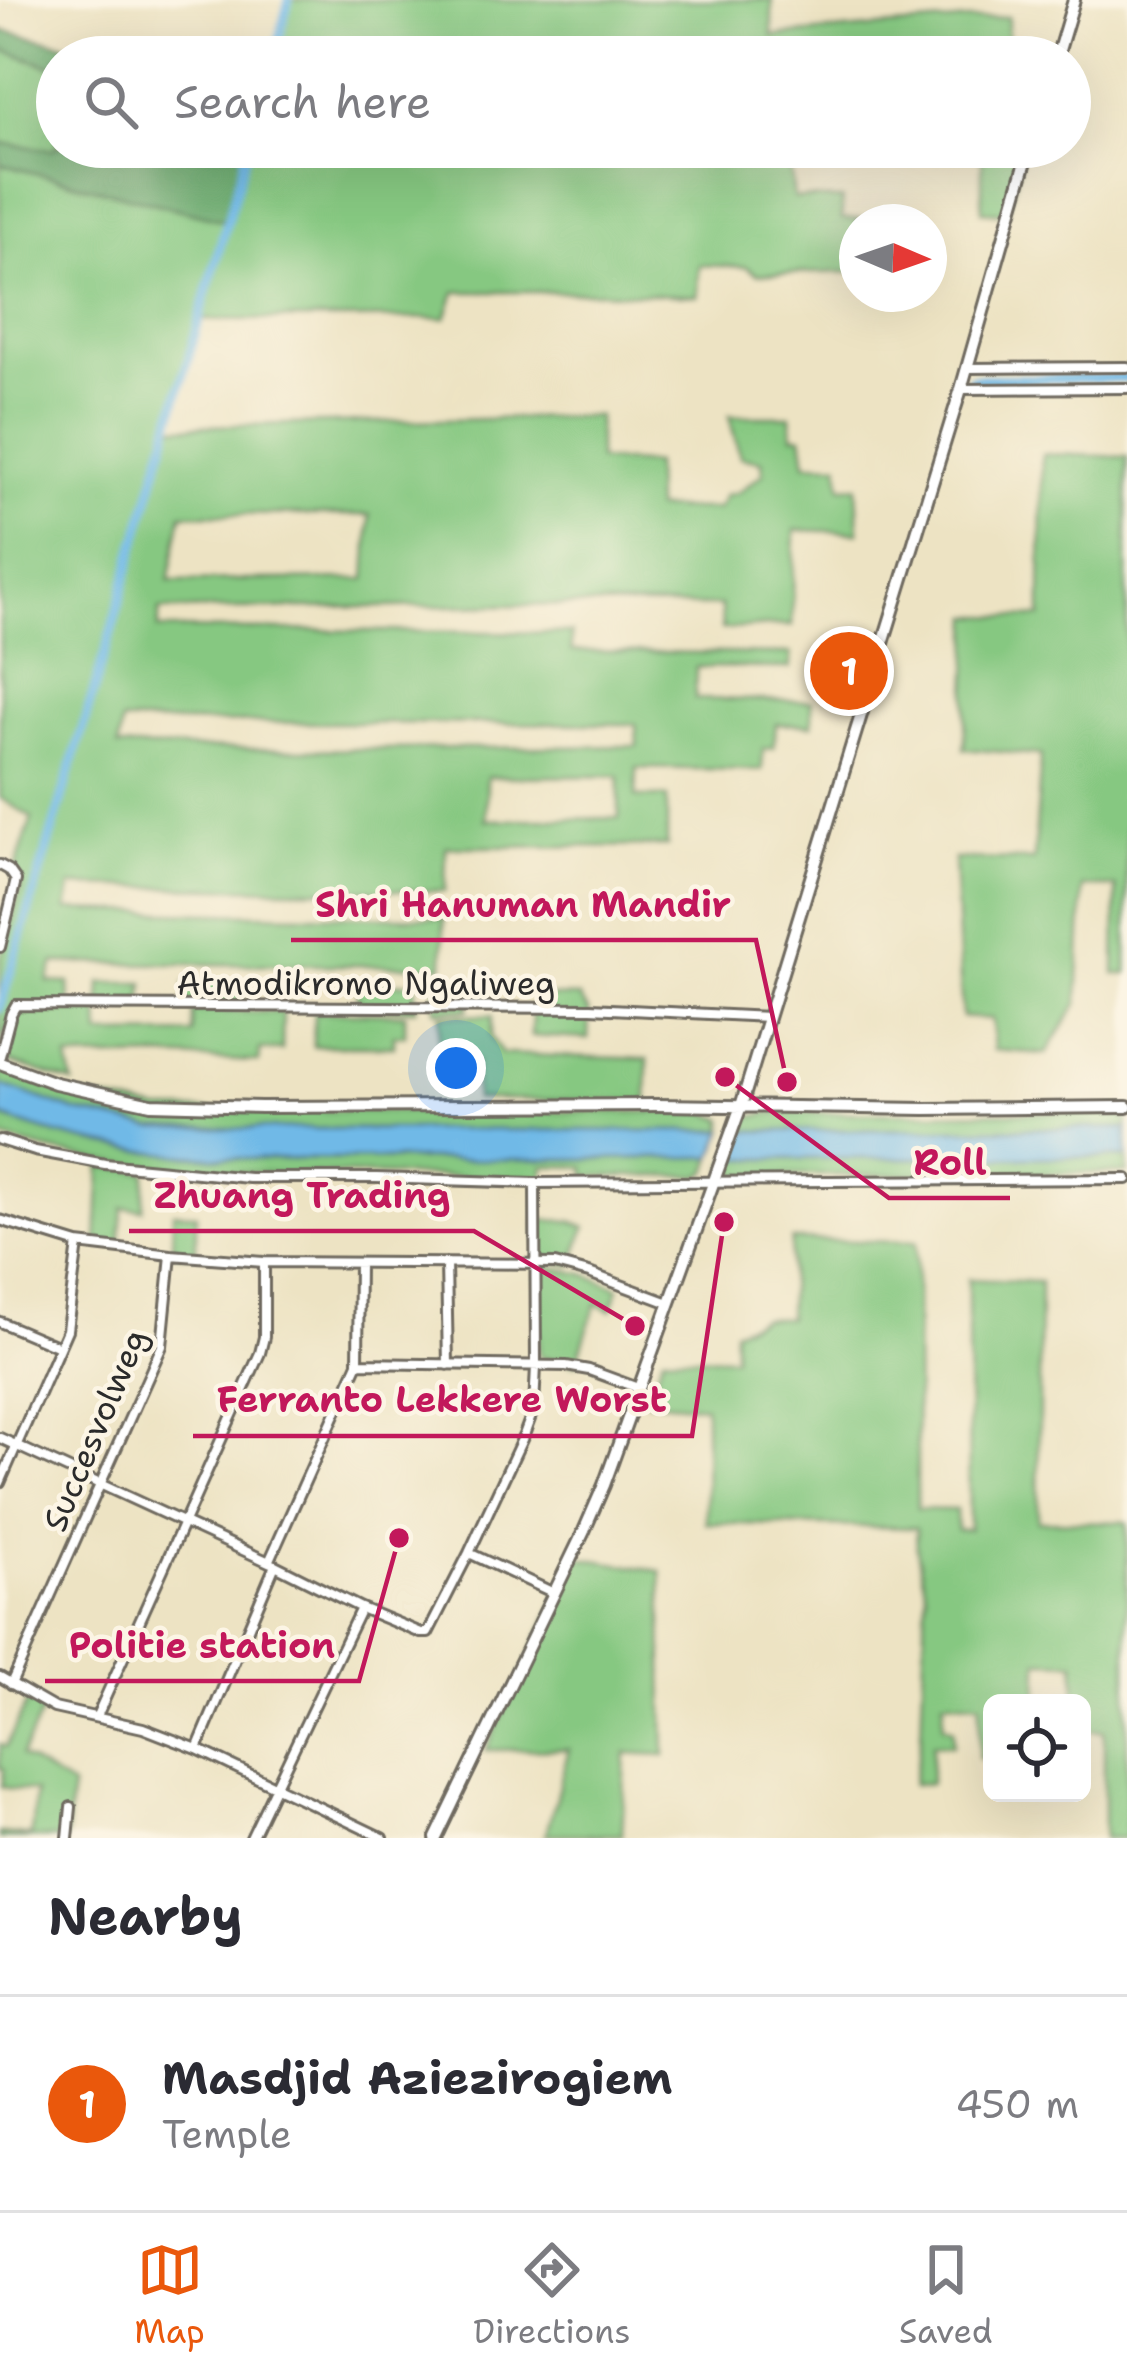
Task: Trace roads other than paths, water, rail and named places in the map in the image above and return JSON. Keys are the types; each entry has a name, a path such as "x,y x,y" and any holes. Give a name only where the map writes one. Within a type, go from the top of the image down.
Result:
{"street":[{"path":"1063,36 1073,0"},
{"path":"436,1838 604,1485 738,1112 1024,168"},
{"path":"967,368 1127,367"},
{"path":"961,388 1127,388"},
{"path":"0,865 16,880 0,947"},
{"name":"Atmodikromo Ngaliweg","path":"0,1059 16,1005 591,1008 768,1017"},
{"path":"0,1059 55,1083 151,1104 738,1112 1127,1107"},
{"path":"0,1140 35,1151 205,1175 535,1183 1127,1179"},
{"path":"0,1438 361,1608 428,1633 531,1418 536,1366 535,1183"},
{"path":"0,1220 78,1244 171,1255 264,1262 535,1262 589,1273 669,1304"},
{"path":"0,1483 60,1347 71,1310 78,1244"},
{"name":"Succesvolweg","path":"11,1684 162,1346 171,1255"},
{"path":"97,1716 263,1344 264,1262"},
{"path":"196,1749 358,1363 359,1263"},
{"path":"446,1263 448,1365"},
{"path":"0,1322 60,1347"},
{"path":"358,1363 566,1366 638,1388"},
{"path":"469,1553 554,1593"},
{"path":"251,1838 361,1608"},
{"path":"0,1677 54,1708 143,1728 196,1749 383,1838"},
{"path":"68,1838 71,1808"}],"water":[{"path":"0,1085 78,1112 152,1128 724,1131 713,1157 189,1156 94,1143 0,1116"},
{"path":"1127,1128 1127,1157 728,1159 739,1131"}],"waterway":[{"path":"280,36 289,0"},
{"path":"0,1008 242,168"},
{"path":"972,379 1127,378"}],"place":[{"name":"Masdjid Aziezirogiem","path":"849,671"},
{"name":"Roll","path":"725,1077"},
{"name":"Shri Hanuman Mandir","path":"787,1082"},
{"name":"Ferranto Lekkere Worst","path":"724,1222"},
{"name":"Zhuang Trading","path":"635,1326"},
{"name":"Politie station","path":"399,1538"}]}
